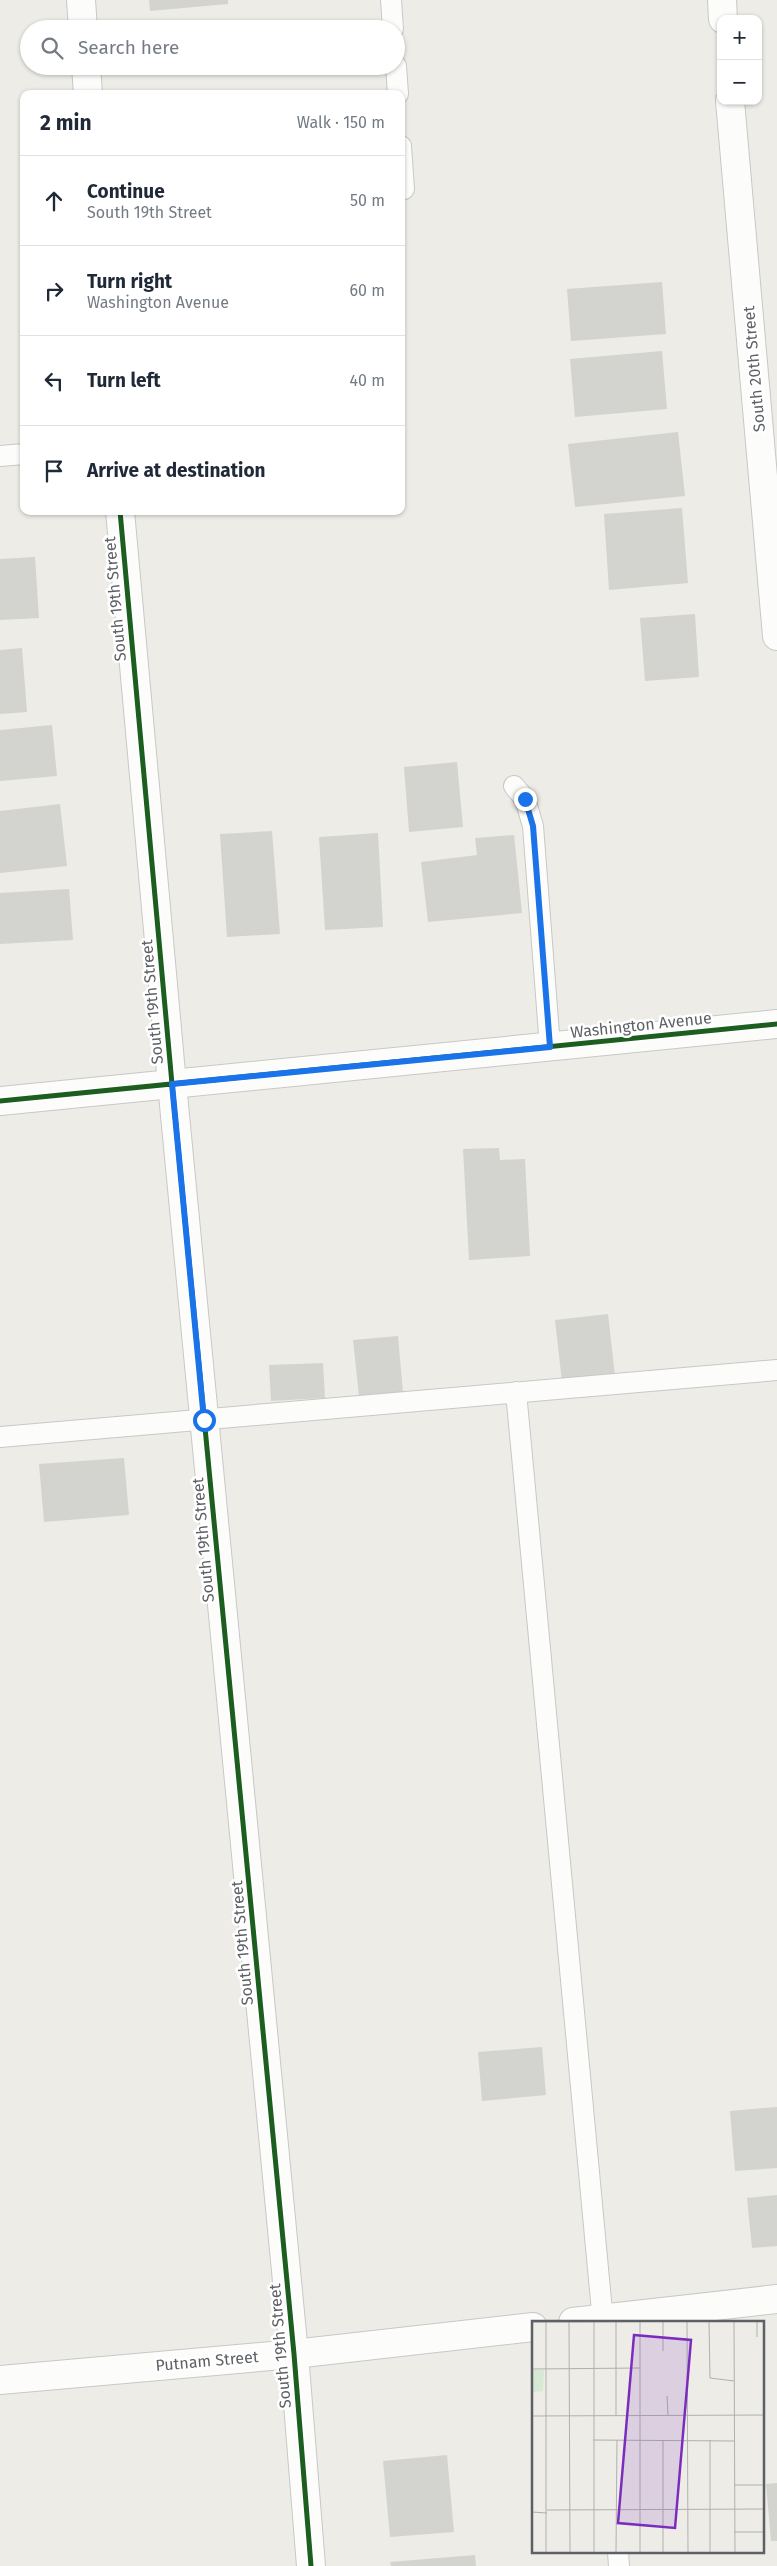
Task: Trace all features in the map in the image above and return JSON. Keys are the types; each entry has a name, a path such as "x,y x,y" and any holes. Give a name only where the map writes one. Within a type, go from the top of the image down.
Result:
{"street":[{"path":"81,0 82,20"},
{"path":"722,0 723,15"},
{"path":"87,75 88,90"},
{"name":"South 20th Street","path":"730,105 777,636"},
{"name":"South 19th Street","path":"120,515 172,1084 294,2354 311,2566"},
{"name":"Washington Avenue","path":"0,1100 777,1024"},
{"path":"603,2321 777,2299"},
{"name":"Putnam Street","path":"0,2380 294,2354 532,2327"}],"lane":[{"path":"391,0 392,20"},
{"path":"397,75 398,90"},
{"path":"0,456 20,454"},
{"path":"514,786 525,799 533,826 550,1047"},
{"path":"0,1437 777,1370"},
{"path":"516,1392 603,2321"}],"building":[{"path":"149,0 228,0 228,4 150,11"},
{"path":"662,282 666,334 571,341 567,289"},
{"path":"662,351 667,409 575,417 570,359"},
{"path":"678,432 685,496 575,507 568,444"},
{"path":"682,508 688,583 609,590 604,514"},
{"path":"35,557 39,618 0,620 0,559"},
{"path":"695,614 699,677 645,681 640,618"},
{"path":"22,648 27,712 0,714 0,650"},
{"path":"52,725 57,776 0,781 0,730"},
{"path":"457,762 463,827 409,832 404,767"},
{"path":"60,804 67,866 0,873 0,811"},
{"path":"272,831 280,934 227,937 220,834"},
{"path":"378,833 383,927 325,930 319,837"},
{"path":"514,835 522,913 428,922 421,862 477,855 475,838"},
{"path":"69,889 73,940 0,944 0,893"},
{"path":"499,1148 500,1160 525,1159 530,1256 469,1260 463,1149"},
{"path":"608,1314 615,1376 562,1382 555,1320"},
{"path":"398,1336 403,1392 359,1396 353,1340"},
{"path":"323,1363 325,1398 271,1401 269,1365"},
{"path":"124,1458 129,1515 44,1522 39,1464"},
{"path":"542,2047 546,2095 482,2101 478,2052"},
{"path":"777,2107 777,2168 735,2171 730,2111"},
{"path":"777,2195 777,2246 752,2248 747,2198"},
{"path":"447,2455 454,2532 390,2537 383,2461"},
{"path":"777,2483 777,2541 771,2541 766,2484"},
{"path":"475,2555 476,2566 391,2566 390,2562"}],"cycle path":[{"path":"120,515 172,1084 294,2354 311,2566"},
{"path":"0,1101 777,1024"}],"route":[{"path":"204,1420 172,1084 550,1047 533,826 525,799"}]}
